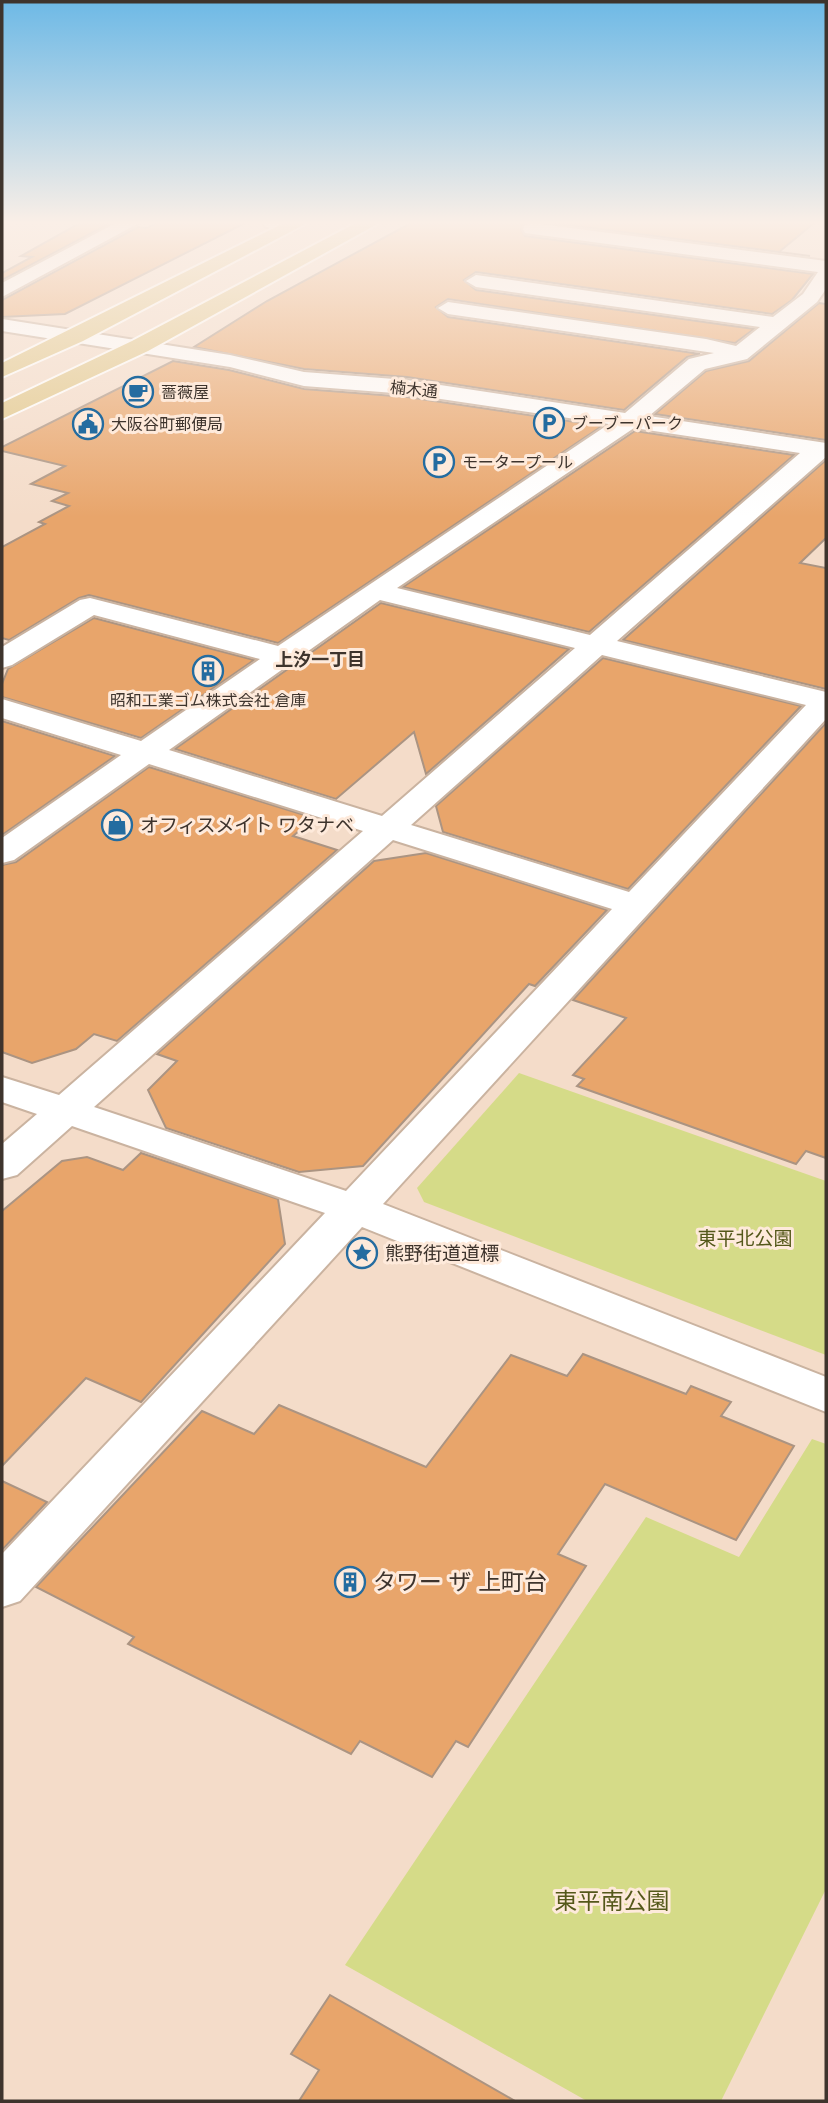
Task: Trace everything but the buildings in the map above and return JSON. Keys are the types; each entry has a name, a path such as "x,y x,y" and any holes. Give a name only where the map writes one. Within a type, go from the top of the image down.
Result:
{"main road":[{"path":"2,371 107,321"},
{"path":"2,412 186,321"}],"street":[{"path":"540,321 706,345 739,354"},
{"path":"759,321 779,324"},
{"path":"2,853 375,591 632,419 697,364 739,354 782,321"},
{"name":"楠木通","path":"2,326 230,360 320,382 407,387 823,449"},
{"path":"2,1166 823,449"},
{"path":"2,1587 357,1209 826,701 375,591"},
{"path":"2,659 90,606 284,656"},
{"path":"2,708 635,905"},
{"path":"2,1089 357,1209 826,1395"}],"green space":[{"name":"東平北公園","path":"519,1073 826,1181 826,1355 424,1202 417,1188"},
{"name":"東平南公園","path":"812,1439 826,1444 826,1889 721,2101 587,2101 345,1965 646,1517 739,1557"}],"place":[{"name":"薔薇屋","path":"138,392"},
{"name":"ブーブーパーク","path":"549,423"},
{"name":"大阪谷町郵便局","path":"88,424"},
{"name":"モータープール","path":"439,462"},
{"name":"昭和工業ゴム株式会社 倉庫","path":"208,671"},
{"name":"オフィスメイト ワタナベ","path":"117,825"},
{"name":"熊野街道道標","path":"362,1253"},
{"name":"タワー ザ 上町台","path":"350,1582"}],"district":[{"name":"上汐一丁目","path":"320,659"}]}
